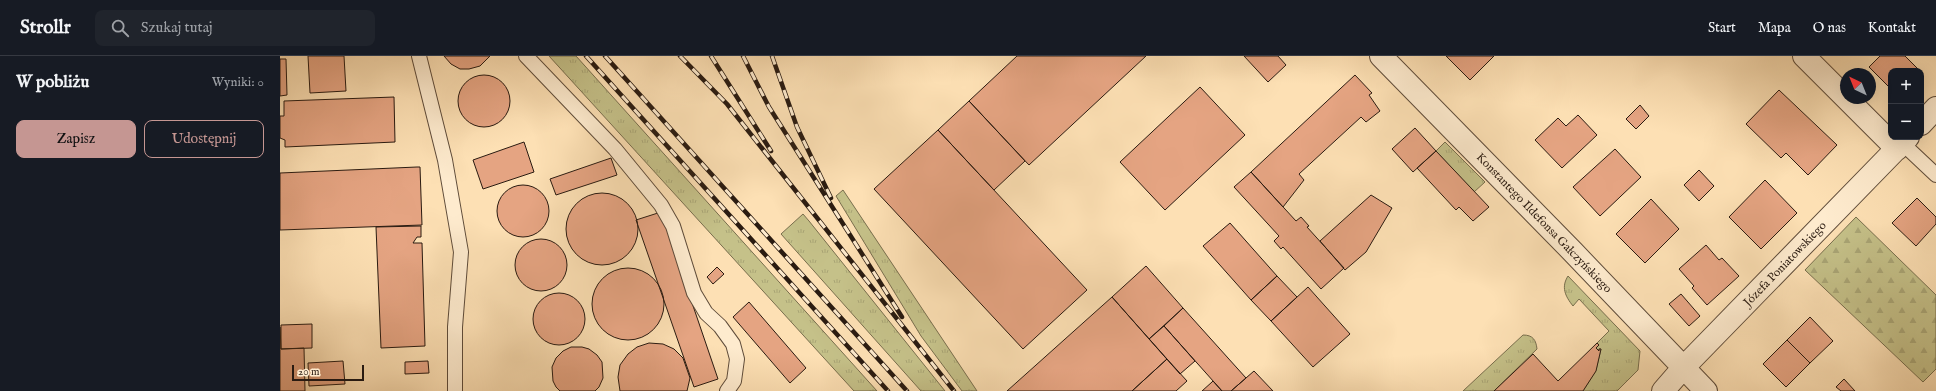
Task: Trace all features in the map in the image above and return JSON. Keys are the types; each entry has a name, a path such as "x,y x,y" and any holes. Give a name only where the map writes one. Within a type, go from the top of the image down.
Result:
{"street":[{"name":"Konstantego Ildefonsa Gałczyńskiego","path":"1381,56 1573,252 1706,391"},
{"path":"1804,56 1902,143"},
{"path":"1924,121 1936,108"},
{"name":"Józefa Poniatowskiego","path":"1663,391 1683,368 1902,143"}],"lane":[{"path":"419,56 445,160 461,252 455,327 454,391"},
{"path":"526,56 615,149 661,205 673,226 694,293 706,313 720,326 734,344 737,359 734,381 727,391"},
{"path":"1902,143 1936,175"}],"green space":[{"path":"549,56 576,56 877,391 854,391"},
{"path":"1445,142 1485,182 1474,192 1436,151"},
{"path":"843,190 977,391 962,391 921,336 836,196"},
{"path":"803,214 945,391 921,391 781,234"},
{"path":"1856,217 1936,295 1936,369 1923,382 1805,270"},
{"path":"1568,276 1640,351 1638,370 1617,391 1583,391 1596,370 1601,349 1599,349 1599,351 1596,348 1597,343 1609,331 1579,299 1573,306 1570,302 1564,288"},
{"path":"1523,335 1532,337 1536,343 1537,349 1494,391 1463,391"}],"building":[{"path":"308,56 344,56 346,91 310,93"},
{"path":"444,56 490,56 480,66 469,69 460,69 451,64"},
{"path":"1017,56 1146,56 1029,165 969,101"},
{"path":"1244,56 1278,56 1286,65 1268,82"},
{"path":"1446,56 1494,56 1470,80"},
{"path":"1880,56 1905,56 1917,68 1888,68 1888,86 1876,74 1876,68 1869,67"},
{"path":"280,59 286,59 287,95 280,96"},
{"path":"484,75 494,77 502,83 508,91 510,101 508,111 502,119 494,125 484,127 474,125 466,119 460,111 458,101 460,91 466,83 474,77"},
{"path":"1355,75 1372,93 1369,95 1380,111 1366,122 1361,117 1299,174 1304,180 1283,207 1251,172"},
{"path":"1200,87 1245,135 1165,210 1120,162"},
{"path":"1779,90 1837,145 1808,175 1786,153 1781,158 1746,124"},
{"path":"394,97 395,142 285,147 285,140 280,138 280,116 284,116 284,101"},
{"path":"969,101 1025,161 994,190 938,130"},
{"path":"1640,105 1649,116 1636,129 1626,119"},
{"path":"1578,115 1597,135 1562,168 1535,140 1558,118 1566,126"},
{"path":"1415,128 1436,151 1413,172 1392,149"},
{"path":"938,130 1087,290 1023,349 874,189"},
{"path":"524,142 534,172 483,189 473,160"},
{"path":"1615,149 1641,177 1600,216 1573,187"},
{"path":"1436,151 1489,207 1473,221 1459,207 1456,210 1417,168"},
{"path":"611,158 617,175 556,195 550,179"},
{"path":"420,167 422,225 280,230 280,173"},
{"path":"1699,170 1714,186 1699,201 1684,185"},
{"path":"1251,172 1296,221 1301,217 1309,226 1307,227 1344,268 1321,289 1283,247 1281,249 1274,241 1279,236 1234,187"},
{"path":"1765,180 1797,213 1761,249 1729,217"},
{"path":"523,185 533,187 541,193 547,201 549,211 547,221 541,229 533,235 523,237 513,235 505,229 499,221 497,211 499,201 505,193 513,187"},
{"path":"602,193 622,199 632,209 638,229 632,249 622,259 602,265 582,259 572,249 566,229 572,209 582,199"},
{"path":"1371,195 1392,208 1366,252 1345,270 1320,241"},
{"path":"1917,198 1936,217 1936,224 1916,246 1892,223"},
{"path":"1651,199 1679,229 1645,263 1616,234"},
{"path":"661,212 718,379 694,387 636,220"},
{"path":"1230,223 1277,276 1251,300 1203,246"},
{"path":"421,226 421,237 417,237 413,243 422,243 425,346 381,348 376,227"},
{"path":"541,239 551,241 559,247 565,255 567,265 565,275 559,283 551,289 541,291 531,289 523,283 517,275 515,265 517,255 523,247 531,241"},
{"path":"1706,245 1719,260 1722,258 1739,276 1707,305 1692,288 1694,286 1679,269"},
{"path":"1146,266 1183,308 1149,339 1112,297"},
{"path":"717,267 724,274 713,284 707,277"},
{"path":"628,268 648,274 658,284 664,304 658,324 648,334 628,340 608,334 598,324 592,304 598,284 608,274"},
{"path":"1277,276 1297,297 1271,321 1251,300"},
{"path":"1308,287 1350,334 1313,367 1271,321"},
{"path":"559,293 569,295 577,301 583,309 585,319 583,329 577,337 569,343 559,345 549,343 541,337 535,329 533,319 535,309 541,301 549,295"},
{"path":"1681,294 1700,316 1689,326 1669,304"},
{"path":"1112,297 1167,359 1132,391 1007,391"},
{"path":"749,302 806,368 790,383 733,317"},
{"path":"1183,308 1246,378 1231,391 1222,391 1164,326"},
{"path":"1810,317 1833,341 1810,363 1787,340"},
{"path":"312,324 312,348 281,349 281,325"},
{"path":"1164,326 1195,361 1180,374 1149,339"},
{"path":"280,327 281,349 304,348 305,391 280,391"},
{"path":"1787,340 1810,363 1786,387 1763,364"},
{"path":"649,343 663,344 674,349 683,358 690,378 687,391 620,391 618,377 620,365 628,354 637,347"},
{"path":"1597,343 1599,345 1596,348 1599,351 1599,349 1601,349 1596,371 1583,391 1494,391 1533,354 1558,381"},
{"path":"571,347 582,347 589,349 597,355 602,362 603,378 599,387 595,391 560,391 556,387 553,381 552,367 556,358 563,351"},
{"path":"1167,359 1187,381 1176,391 1132,391"},
{"path":"343,361 345,384 309,386 308,363"},
{"path":"428,361 429,373 405,374 405,362"},
{"path":"1254,371 1273,391 1231,391 1246,378"},
{"path":"1844,379 1855,391 1841,391 1836,387"},
{"path":"1213,381 1222,391 1202,391 1212,382"}],"railway":[{"path":"586,56 888,391"},
{"path":"605,56 907,391"},
{"path":"680,56 727,104 954,391"},
{"path":"711,56 771,151"},
{"path":"743,56 769,107 902,317"},
{"path":"772,56 797,127 831,198"}]}
